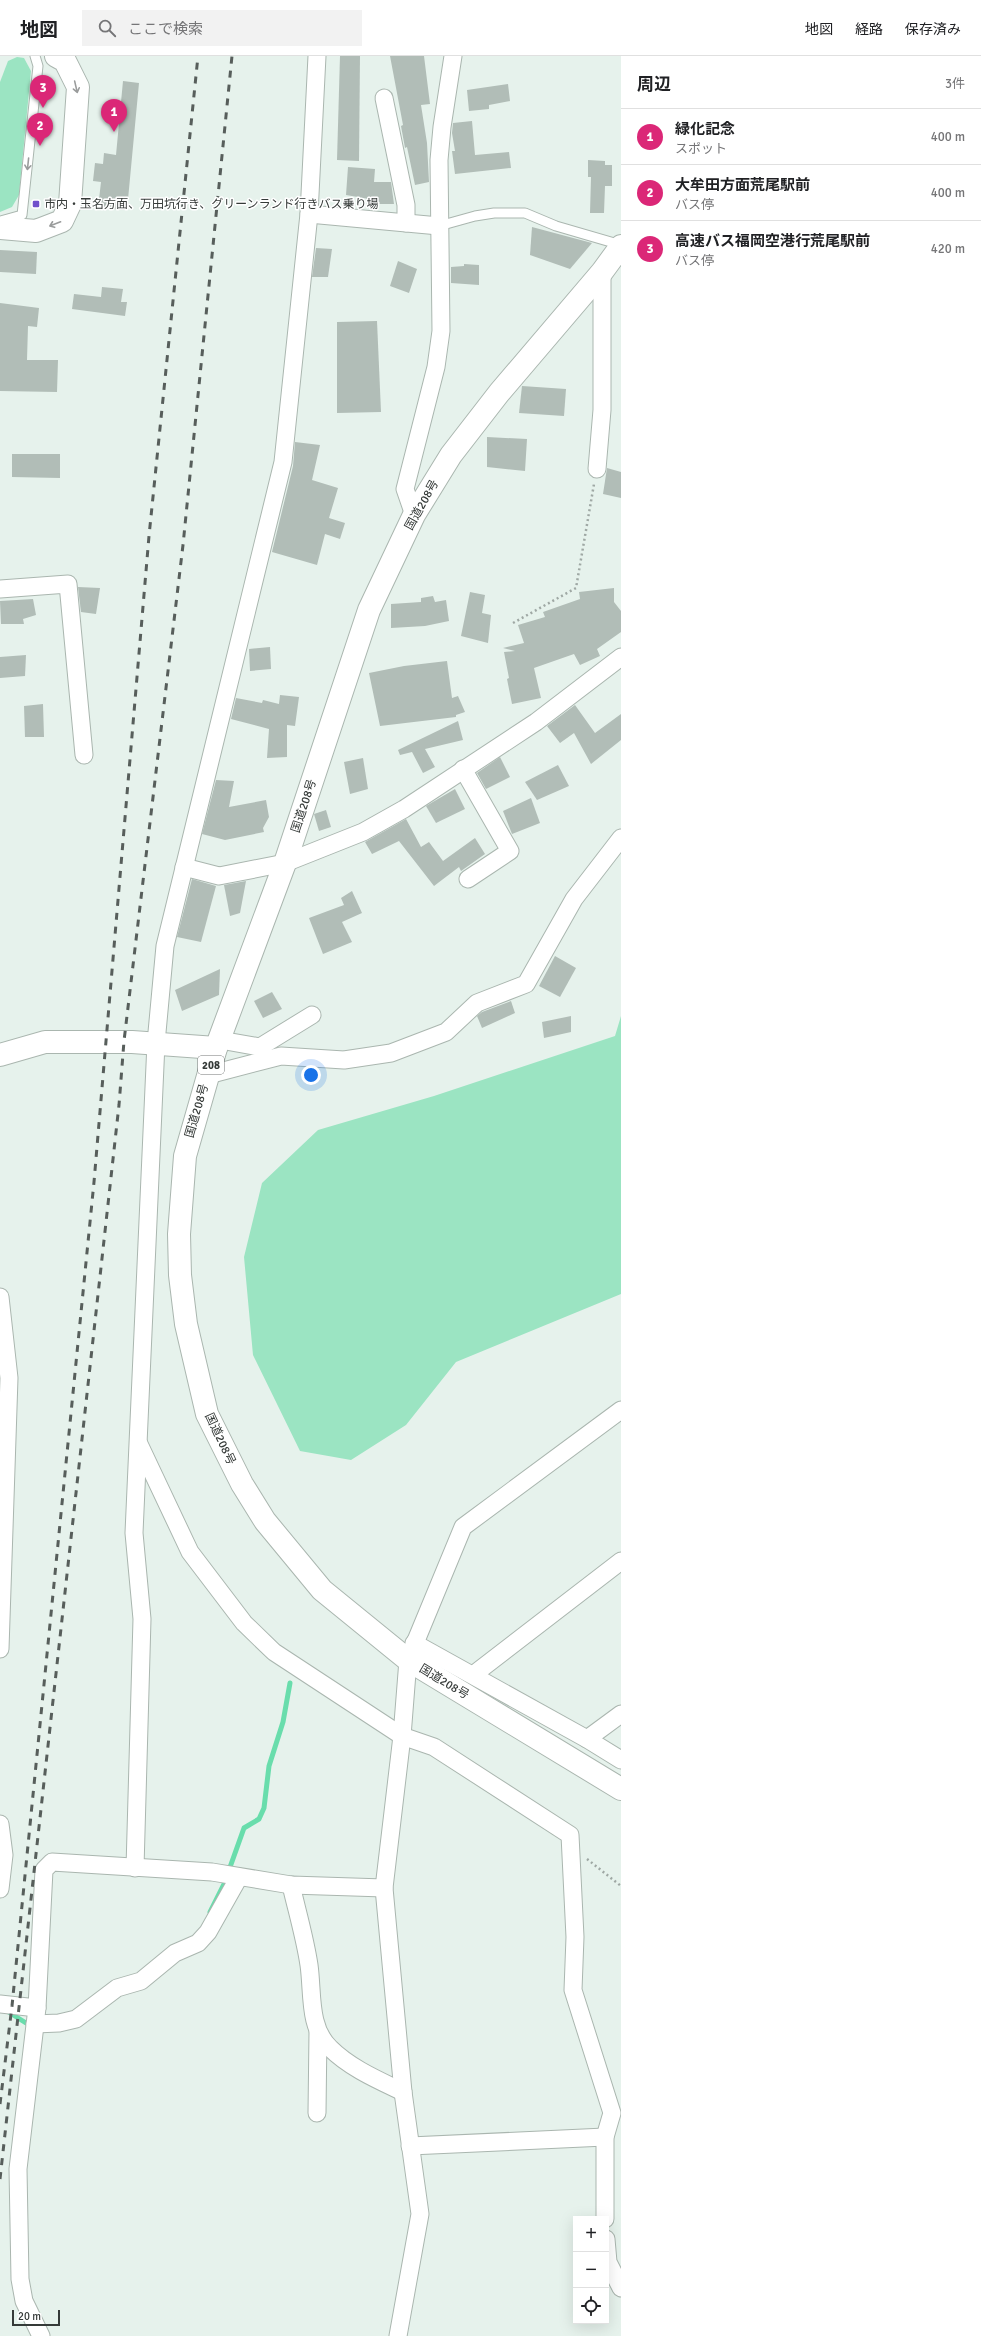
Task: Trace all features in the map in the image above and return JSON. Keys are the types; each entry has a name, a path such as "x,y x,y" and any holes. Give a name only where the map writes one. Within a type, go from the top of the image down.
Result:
{"main road":[{"path":"0,228 36,231 62,221 70,204 78,87 66,61 56,56"},
{"name":"国道208号","path":"621,246 602,272 499,393 451,455 414,515 369,610 285,863 208,1075 185,1156 179,1234 180,1275 186,1324 207,1414 242,1484 265,1521 322,1590 411,1651 621,1789"},
{"path":"0,1055 45,1042 218,1044"}],"street":[{"path":"135,1868 142,1619 134,1533 156,1043 165,946 283,462 309,214 317,56"},
{"path":"414,515 405,489 436,367 441,331 439,226 442,127 453,56"},
{"path":"384,98 406,205 406,223"},
{"path":"309,214 439,226"},
{"path":"597,469 602,410 602,272"},
{"path":"0,589 68,584 84,755"},
{"path":"184,867 219,876 285,863 362,832 404,809 536,722 621,657"},
{"path":"463,769 510,851 468,879"},
{"path":"208,1075 281,1056 344,1060 391,1053 446,1032 477,1003 526,984 574,899 621,838"},
{"path":"218,1044 260,1047 312,1015"},
{"path":"0,1297 9,1378 0,1649"},
{"path":"398,2336 420,2214 403,2092 384,1888 411,1651 463,1527 621,1410"},
{"path":"138,1440 190,1552 244,1623 274,1652 402,1736 434,1747 570,1835 575,1937 573,1990 616,2113 605,2137 605,2216"},
{"path":"473,1675 621,1561"},
{"path":"411,1651 473,1675 587,1739 621,1760"},
{"path":"587,1739 621,1714"},
{"path":"0,1824 4,1855 1,1865 0,1889"},
{"path":"41,2336 24,2301 20,2271 18,2169 36,2016 44,1870 52,1862 212,1872 291,1885 384,1888"},
{"path":"0,2004 59,2023 76,2019 117,1988 141,1981 175,1952 198,1943 208,1932 239,1877"},
{"path":"291,1885 309,1965 312,2011 318,2032 317,2113"},
{"path":"318,2032 330,2048 347,2060 370,2076 403,2092"},
{"path":"410,2146 605,2137"},
{"path":"607,2252 608,2262 621,2288"}],"lane":[{"path":"0,222 22,215 38,66 34,56"},
{"path":"439,226 488,214 525,214 556,226 621,246"}],"path":[{"path":"513,623 576,588 597,469"},
{"path":"571,1847 621,1886"}],"green space":[{"path":"17,57 24,58 31,71 19,195 12,207 0,212 0,82 8,61"},
{"path":"621,1016 621,1294 456,1362 406,1425 351,1460 300,1451 253,1355 244,1257 262,1183 318,1130 434,1096 615,1036"}],"building":[{"path":"340,56 360,56 359,161 337,160"},
{"path":"390,56 424,56 430,104 421,105 427,143 429,182 415,185 407,147 405,148 401,126 403,125"},
{"path":"123,81 139,83 127,210 98,208 101,182 93,181 95,163 103,164 104,153 116,155"},
{"path":"508,84 510,101 489,105 489,109 469,111 467,90"},
{"path":"472,121 475,155 509,152 511,168 455,174 452,151 455,151 452,133 453,123"},
{"path":"588,160 605,161 605,165 612,165 612,186 605,186 604,213 590,213 591,177 588,177"},
{"path":"348,167 375,169 374,182 391,182 394,204 375,204 375,200 346,195"},
{"path":"532,227 592,243 570,269 530,255"},
{"path":"316,248 332,249 328,277 312,277"},
{"path":"0,250 37,252 36,274 0,272"},
{"path":"398,261 417,269 409,293 390,286"},
{"path":"464,264 479,265 479,285 451,283 451,267 464,266"},
{"path":"102,287 123,289 121,302 127,302 125,316 72,309 74,294 101,297"},
{"path":"0,303 39,308 37,327 28,326 27,360 58,360 57,392 0,391"},
{"path":"377,321 381,412 337,413 337,322"},
{"path":"522,386 566,389 564,416 519,413"},
{"path":"487,437 527,439 525,471 487,467"},
{"path":"295,442 320,445 312,480 338,488 329,518 345,523 340,539 325,534 317,565 272,552 293,466"},
{"path":"12,454 60,454 60,478 12,477"},
{"path":"607,468 621,472 621,498 603,494"},
{"path":"78,587 100,588 96,614 81,612"},
{"path":"614,588 614,602 621,611 621,632 597,649 600,656 580,665 574,654 534,668 541,698 512,704 504,652 515,651 503,648 524,643 518,625 545,617 543,612 580,599 579,592"},
{"path":"470,592 485,595 482,613 491,615 488,643 461,636"},
{"path":"433,596 435,602 446,600 449,621 425,626 391,628 391,604 421,602 421,598"},
{"path":"33,599 36,615 23,619 24,624 1,624 0,601"},
{"path":"270,647 271,669 250,671 249,649"},
{"path":"26,655 25,676 0,678 0,657"},
{"path":"447,661 452,698 458,696 465,712 456,715 456,717 380,726 369,673 404,666"},
{"path":"280,695 299,697 295,726 287,725 287,757 267,758 269,729 231,719 236,698 262,703 263,700 279,704"},
{"path":"43,704 44,737 25,737 24,706"},
{"path":"575,705 595,733 621,714 621,740 591,764 574,733 560,743 547,726"},
{"path":"458,721 463,740 425,749 435,767 423,773 412,752 400,755 398,750"},
{"path":"500,757 510,777 486,789 477,773"},
{"path":"363,758 368,789 350,794 344,762"},
{"path":"558,765 569,786 537,800 525,782"},
{"path":"216,780 234,781 229,807 266,800 269,817 263,828 264,832 225,840 202,834"},
{"path":"455,789 465,809 436,823 426,806"},
{"path":"531,798 540,823 512,834 503,811"},
{"path":"326,810 331,827 319,831 314,814"},
{"path":"406,819 421,847 429,842 443,861 475,838 485,854 461,871 459,867 434,886 399,841 372,854 365,842"},
{"path":"192,879 216,886 201,942 177,937"},
{"path":"246,881 240,913 230,916 224,885"},
{"path":"352,891 362,913 342,922 352,942 323,954 309,918 344,905 341,898"},
{"path":"555,956 576,968 560,997 539,986"},
{"path":"220,969 219,995 182,1011 175,990"},
{"path":"272,992 282,1009 263,1018 254,1001"},
{"path":"511,1001 515,1013 482,1028 477,1016 482,1012"},
{"path":"571,1016 571,1032 544,1038 542,1022"}],"waterway":[{"path":"210,1912 224,1884 244,1828 259,1819 264,1808 269,1766 283,1722 290,1683"},
{"path":"7,2011 26,2023 33,2021"}],"railway":[{"path":"0,2104 12,2006 94,1182 149,536 198,56"},
{"path":"0,2179 119,1105 124,1041 183,545 232,56"}],"place":[{"name":"高速バス福岡空港行荒尾駅前","path":"43,108"},
{"name":"緑化記念","path":"114,132"},
{"name":"大牟田方面荒尾駅前","path":"40,146"},
{"name":"市内・玉名方面、万田坑行き、グリーンランド行きバス乗り場","path":"36,204"}]}
